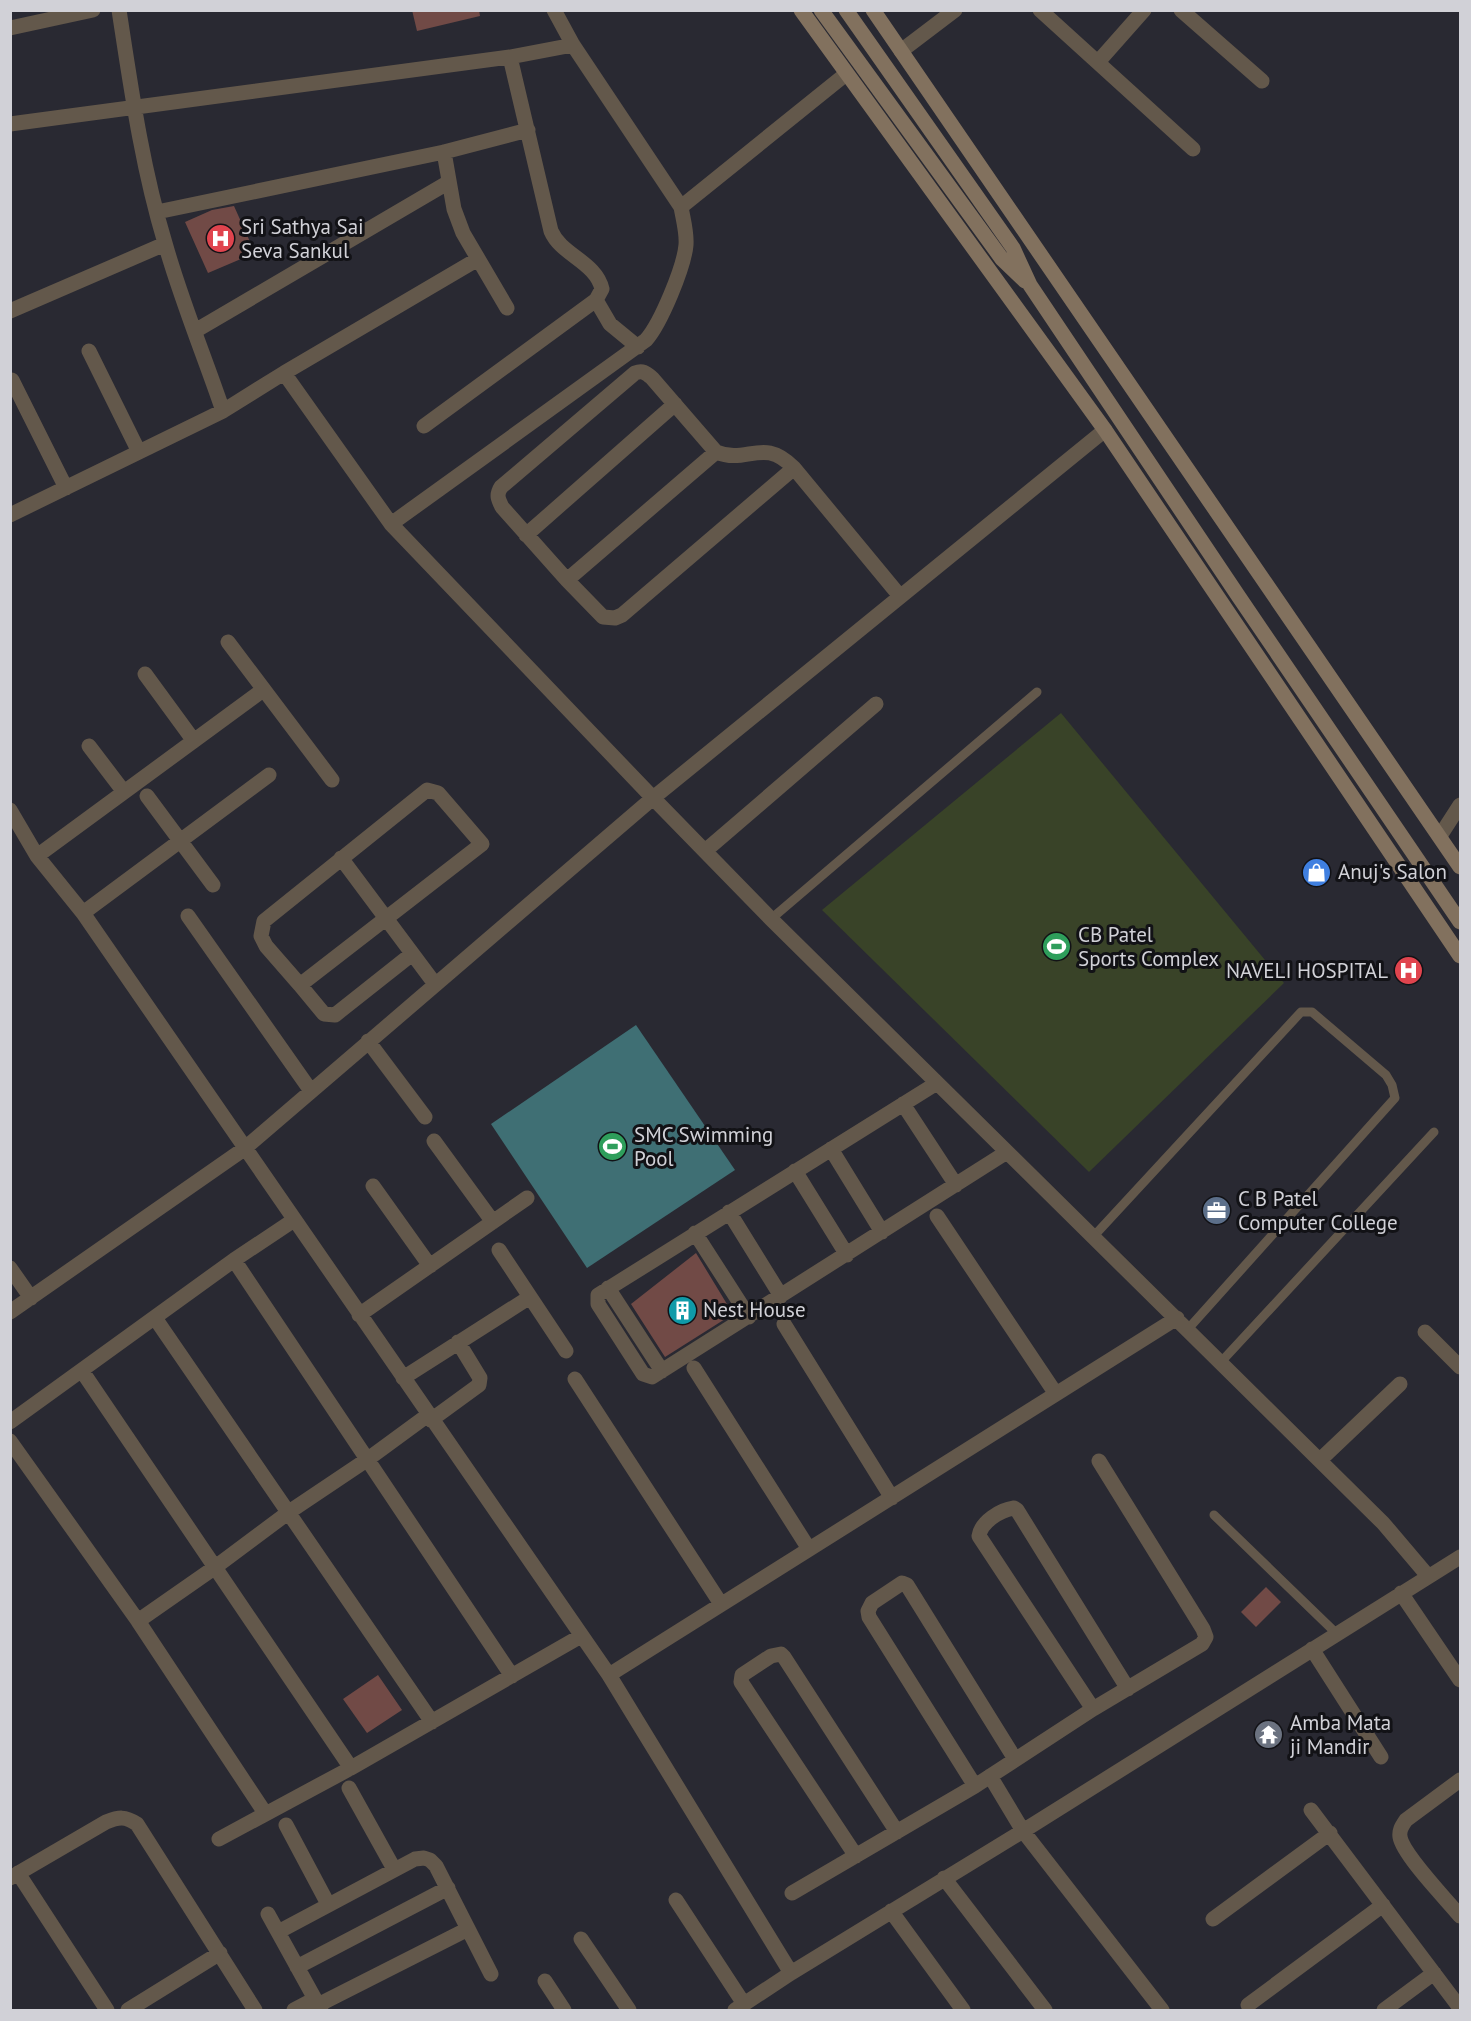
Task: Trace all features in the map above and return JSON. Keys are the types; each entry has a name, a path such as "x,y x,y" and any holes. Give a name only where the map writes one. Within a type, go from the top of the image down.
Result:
{"main road":[{"path":"801,10 1105,430 1461,956"},
{"path":"821,10 1002,259 1030,285"},
{"path":"846,10 1013,248 1030,285 1232,587 1461,922"},
{"path":"873,10 1461,867"}],"street":[{"path":"10,28 93,10"},
{"path":"119,10 134,108 165,244 223,411"},
{"path":"391,524 638,347 653,332 681,266 686,244 681,207 573,45 554,10"},
{"path":"901,51 955,10"},
{"path":"1040,10 1193,149"},
{"path":"1098,62 1143,10"},
{"path":"1182,10 1262,81"},
{"path":"10,124 510,57 573,45"},
{"path":"424,426 596,300 602,289 601,283 584,262 558,243 551,231 510,57"},
{"path":"681,207 846,74"},
{"path":"157,212 444,152 528,130"},
{"path":"444,152 454,209 463,233 507,308"},
{"path":"195,331 448,182"},
{"path":"10,311 165,244"},
{"path":"10,515 223,411 478,259"},
{"path":"596,300 610,324 638,347"},
{"path":"88,351 139,452"},
{"path":"794,468 615,618 608,619 603,617 567,580 502,507 498,499 501,487 640,371 646,373 675,404 716,453 729,456 768,452 777,454 794,468 901,595"},
{"path":"284,373 391,524 771,919 1183,1323 1383,1523 1428,1576"},
{"path":"12,380 66,488"},
{"path":"526,535 675,404"},
{"path":"10,1312 244,1149 653,798 1105,430"},
{"path":"567,580 716,453"},
{"path":"228,642 332,780"},
{"path":"145,674 194,741"},
{"path":"37,856 263,690"},
{"path":"705,851 876,704"},
{"path":"89,746 124,792"},
{"path":"83,913 268,775"},
{"path":"300,985 482,844 438,792 428,790 264,921 261,936 266,945 324,1014 335,1015 412,954"},
{"path":"147,796 213,885"},
{"path":"1440,836 1461,805"},
{"path":"10,810 37,856 83,913 609,1675 792,1973"},
{"path":"341,858 435,984"},
{"path":"188,916 311,1091"},
{"path":"368,1041 425,1118"},
{"path":"937,1083 598,1295 598,1304 643,1374 652,1377 662,1371 1007,1152"},
{"path":"903,1104 956,1185"},
{"path":"434,1141 494,1222"},
{"path":"831,1149 882,1232"},
{"path":"795,1172 847,1255"},
{"path":"373,1186 430,1266"},
{"path":"359,1315 527,1198"},
{"path":"729,1212 781,1296"},
{"path":"937,1216 1056,1394"},
{"path":"10,1422 234,1260 294,1220"},
{"path":"696,1233 749,1317"},
{"path":"499,1250 566,1351"},
{"path":"234,1260 512,1676"},
{"path":"10,1268 31,1298"},
{"path":"403,1378 530,1297"},
{"path":"155,1317 432,1722"},
{"path":"609,1675 1056,1394 1183,1323"},
{"path":"784,1324 892,1498"},
{"path":"1425,1332 1461,1367"},
{"path":"138,1621 289,1512 479,1385 480,1378 458,1342"},
{"path":"694,1368 809,1549"},
{"path":"82,1371 351,1768"},
{"path":"575,1379 721,1604"},
{"path":"1320,1460 1400,1384"},
{"path":"10,1441 138,1621 265,1813"},
{"path":"792,1893 975,1786 1094,1709 1202,1644 1206,1637 1191,1608 1099,1461"},
{"path":"1094,1709 979,1536 984,1524 1004,1511 1014,1508 1017,1510 1128,1689"},
{"path":"676,1900 739,2007 1461,1557"},
{"path":"975,1786 869,1617 868,1611 872,1603 902,1583 907,1585 1015,1759"},
{"path":"1401,1593 1461,1680"},
{"path":"219,1839 351,1768 581,1636"},
{"path":"1312,1649 1381,1756"},
{"path":"856,1856 741,1682 742,1675 771,1656 781,1654 784,1657 897,1832"},
{"path":"990,1776 1023,1831 1162,2010"},
{"path":"1461,1780 1407,1820 1401,1827 1400,1835 1408,1854 1461,1916"},
{"path":"349,1788 394,1869"},
{"path":"1311,1810 1461,2008"},
{"path":"107,2010 14,1876 117,1817 128,1818 137,1824 255,2010"},
{"path":"286,1825 328,1904"},
{"path":"1213,1919 1330,1833"},
{"path":"278,1932 394,1869 415,1859 424,1858 436,1866 491,1974"},
{"path":"944,1878 1045,2010"},
{"path":"297,1967 448,1888"},
{"path":"1248,2005 1383,1905"},
{"path":"891,1911 963,2010"},
{"path":"268,1914 318,2005"},
{"path":"294,2010 318,2005 468,1929"},
{"path":"581,1939 629,2010"},
{"path":"128,2010 220,1953"},
{"path":"1384,2010 1434,1973"},
{"path":"545,1981 564,2010"}],"lane":[{"path":"771,919 1036,692"},
{"path":"1093,1237 1301,1012 1312,1012 1386,1075 1392,1084 1395,1098 1183,1323"},
{"path":"1221,1362 1434,1132"},
{"path":"1214,1515 1337,1634"}],"green space":[{"name":"CB Patel Sports Complex","path":"1061,713 1284,983 1089,1172 822,910"}],"water":[{"name":"SMC Swimming Pool","path":"636,1025 735,1170 587,1268 491,1124"}],"building":[{"path":"412,10 479,10 480,16 417,31"},
{"path":"234,206 255,253 208,273 185,222 212,210"},
{"name":"Nest House","path":"696,1253 733,1314 665,1357 631,1304"},
{"path":"1266,1587 1281,1602 1256,1627 1241,1612"},
{"path":"378,1675 402,1710 367,1733 343,1699"}],"place":[{"name":"Sri Sathya Sai Seva Sankul","path":"220,239"},
{"name":"Anuj's Salon","path":"1317,872"},
{"name":"CB Patel Sports Complex","path":"1057,947"},
{"name":"NAVELI HOSPITAL","path":"1409,971"},
{"name":"SMC Swimming Pool","path":"613,1147"},
{"name":"C B Patel Computer College","path":"1217,1211"},
{"name":"Nest House","path":"682,1310"},
{"name":"Amba Mata ji Mandir","path":"1269,1735"}]}
